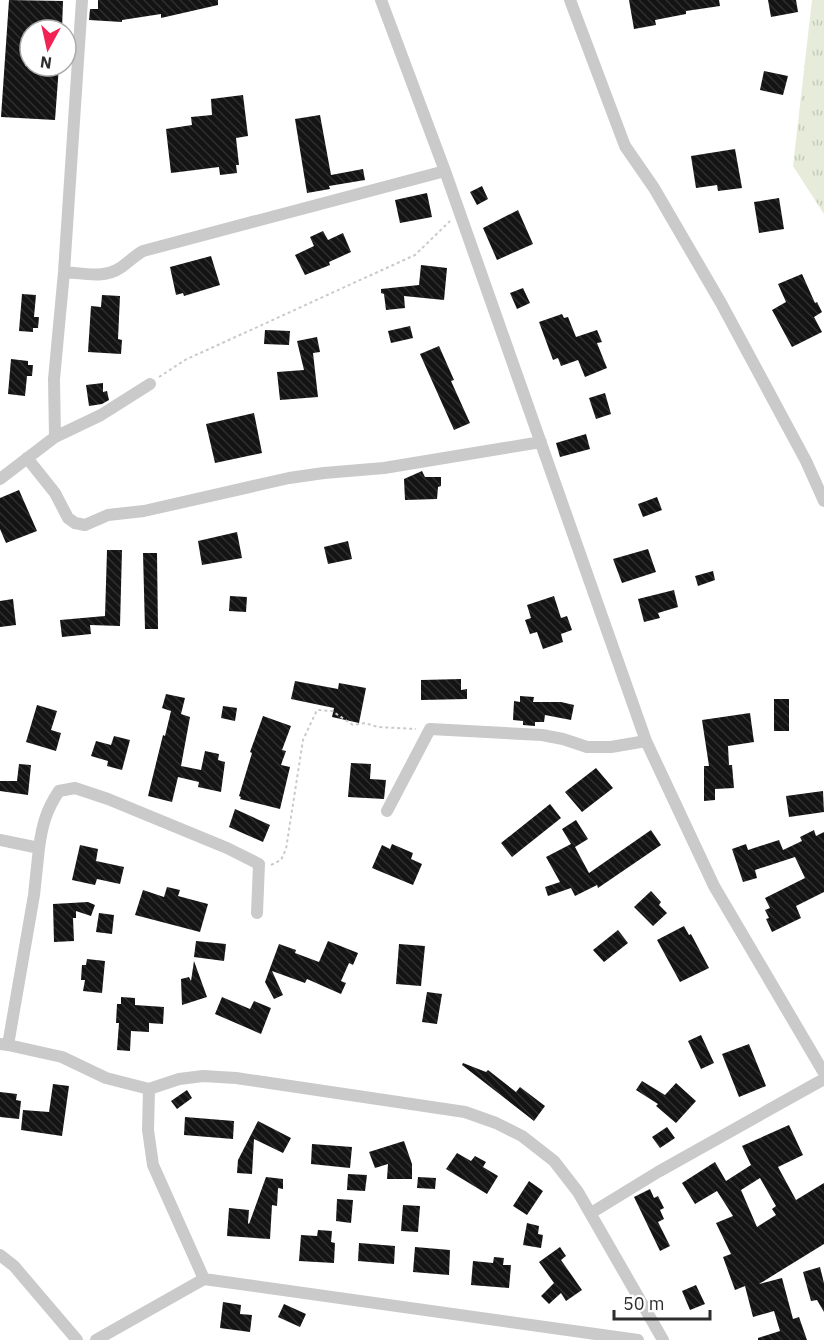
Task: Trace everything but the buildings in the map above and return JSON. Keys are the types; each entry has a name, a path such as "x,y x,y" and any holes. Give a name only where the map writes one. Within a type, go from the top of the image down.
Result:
{"street":[{"path":"55,437 54,379 64,272 82,0"},
{"path":"381,0 446,171 646,741 714,886 824,1073"},
{"path":"570,0 625,146 654,188 721,303 806,461 824,501"},
{"path":"64,272 111,273 143,251 446,171"},
{"path":"0,479 55,437 101,415 150,384"},
{"path":"27,458 55,493 68,518 75,523 85,525 108,515 144,511 289,478 384,468 541,442"},
{"path":"387,811 430,729 542,735 587,747 611,747 646,741"},
{"path":"257,913 260,864 108,799 75,788 59,791 42,823 34,895 4,1045 62,1057 106,1078 149,1089 179,1078 202,1076 236,1078 465,1112 496,1123 522,1136 554,1161 578,1192 663,1340"},
{"path":"0,840 39,848"},
{"path":"591,1213 658,1172 824,1079"},
{"path":"149,1089 148,1130 153,1165 204,1279"},
{"path":"0,1255 14,1266 77,1340"},
{"path":"96,1340 204,1279 638,1340"}],"path":[{"path":"150,384 184,360 415,255 459,212"},
{"path":"260,864 271,865 281,860 286,849 303,740 316,710 332,711 353,725 365,723 397,729 430,729"}],"green space":[{"path":"812,0 824,0 824,214 793,166"}]}
